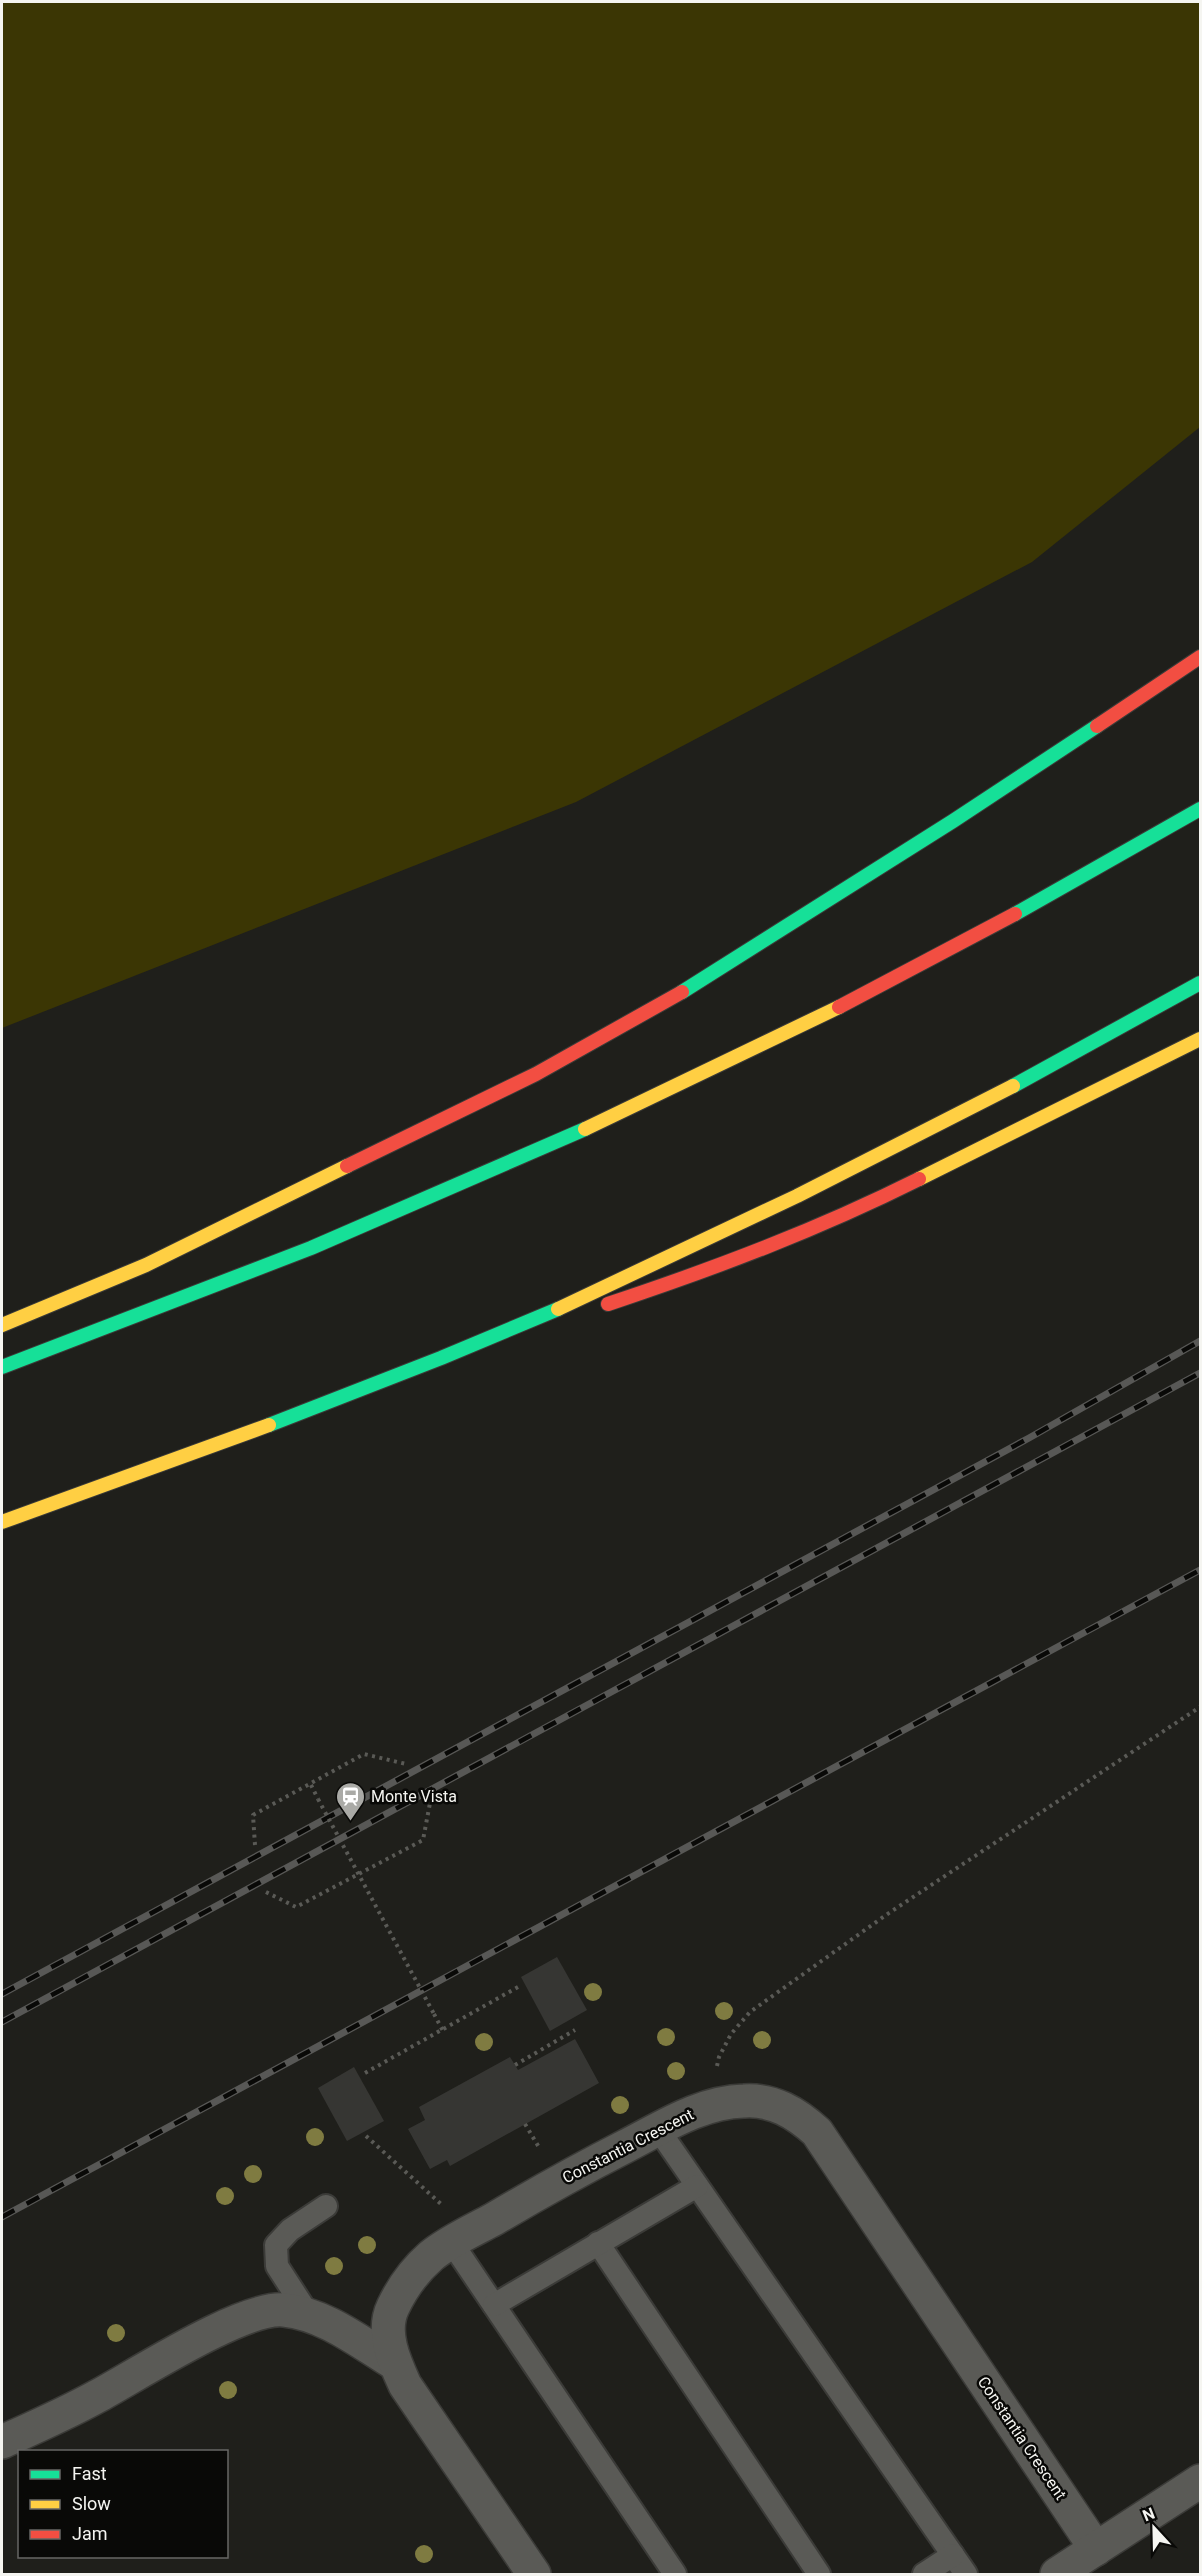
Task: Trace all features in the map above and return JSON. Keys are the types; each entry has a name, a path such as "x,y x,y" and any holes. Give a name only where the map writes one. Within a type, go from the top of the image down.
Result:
{"highway":[{"path":"2,1325 146,1265 536,1074 682,992 953,821 1200,657"},
{"path":"2,1367 286,1260 420,1204 588,1129 772,1041 944,953 1200,809"},
{"path":"2,1522 237,1438 505,1333 763,1213 877,1157 1058,1062 1200,983"},
{"path":"505,1333 627,1299 714,1269 848,1215 1200,1039"}],"street":[{"name":"Constantia Crescent","path":"534,2574 405,2385 394,2363 387,2335 392,2309 410,2277 432,2255 462,2237 559,2181 658,2129 708,2106 745,2100 776,2104 802,2118 817,2132 1096,2549"},
{"path":"2,2442 85,2403 222,2327 261,2312 282,2310 308,2314 394,2363"},
{"path":"1057,2574 1200,2481"}],"lane":[{"path":"658,2129 966,2574"},
{"path":"494,2305 697,2186"},
{"path":"308,2314 277,2266 276,2245 290,2230 326,2206"},
{"path":"462,2237 494,2305 675,2574"},
{"path":"598,2243 819,2574"},
{"path":"924,2574 953,2555"}],"path":[{"path":"708,2106 719,2057 732,2034 750,2012 886,1915 1200,1707"},
{"path":"255,1845 253,1815 364,1754 406,1764"},
{"path":"311,1785 443,2031"},
{"path":"266,1892 296,1907 423,1840 430,1803"},
{"path":"365,2073 518,1987"},
{"path":"515,2065 575,2030"},
{"path":"366,2136 462,2237"}],"shaded area":[{"path":"2,2 1200,2 1200,427 1032,562 576,802 2,1028"}],"building":[{"path":"557,1957 587,2010 550,2031 521,1977"},
{"path":"575,2039 599,2083 450,2166 447,2160 430,2169 408,2129 425,2120 419,2107 510,2057 518,2070"},
{"path":"354,2067 384,2121 347,2141 318,2088"}],"railway":[{"path":"2,1994 1029,1438 1200,1341"},
{"path":"2,2022 1200,1373"},
{"path":"2,2217 1200,1570"}],"traffic: fast":[{"path":"682,992 953,821 1097,726"},
{"path":"1015,914 1200,809"},
{"path":"1013,1086 1200,983"},
{"path":"2,1367 311,1248 585,1129"},
{"path":"269,1425 441,1358 558,1309"}],"traffic: slow":[{"path":"585,1129 839,1007"},
{"path":"919,1179 1200,1039"},
{"path":"558,1309 797,1196 1013,1086"},
{"path":"2,1325 146,1265 347,1166"},
{"path":"2,1522 269,1425"}],"traffic: jam":[{"path":"1097,726 1200,657"},
{"path":"839,1007 1015,914"},
{"path":"347,1166 536,1074 682,992"},
{"path":"608,1304 766,1247 843,1215 919,1179"}],"place":[{"name":"Monte Vista","path":"350,1822"}]}
